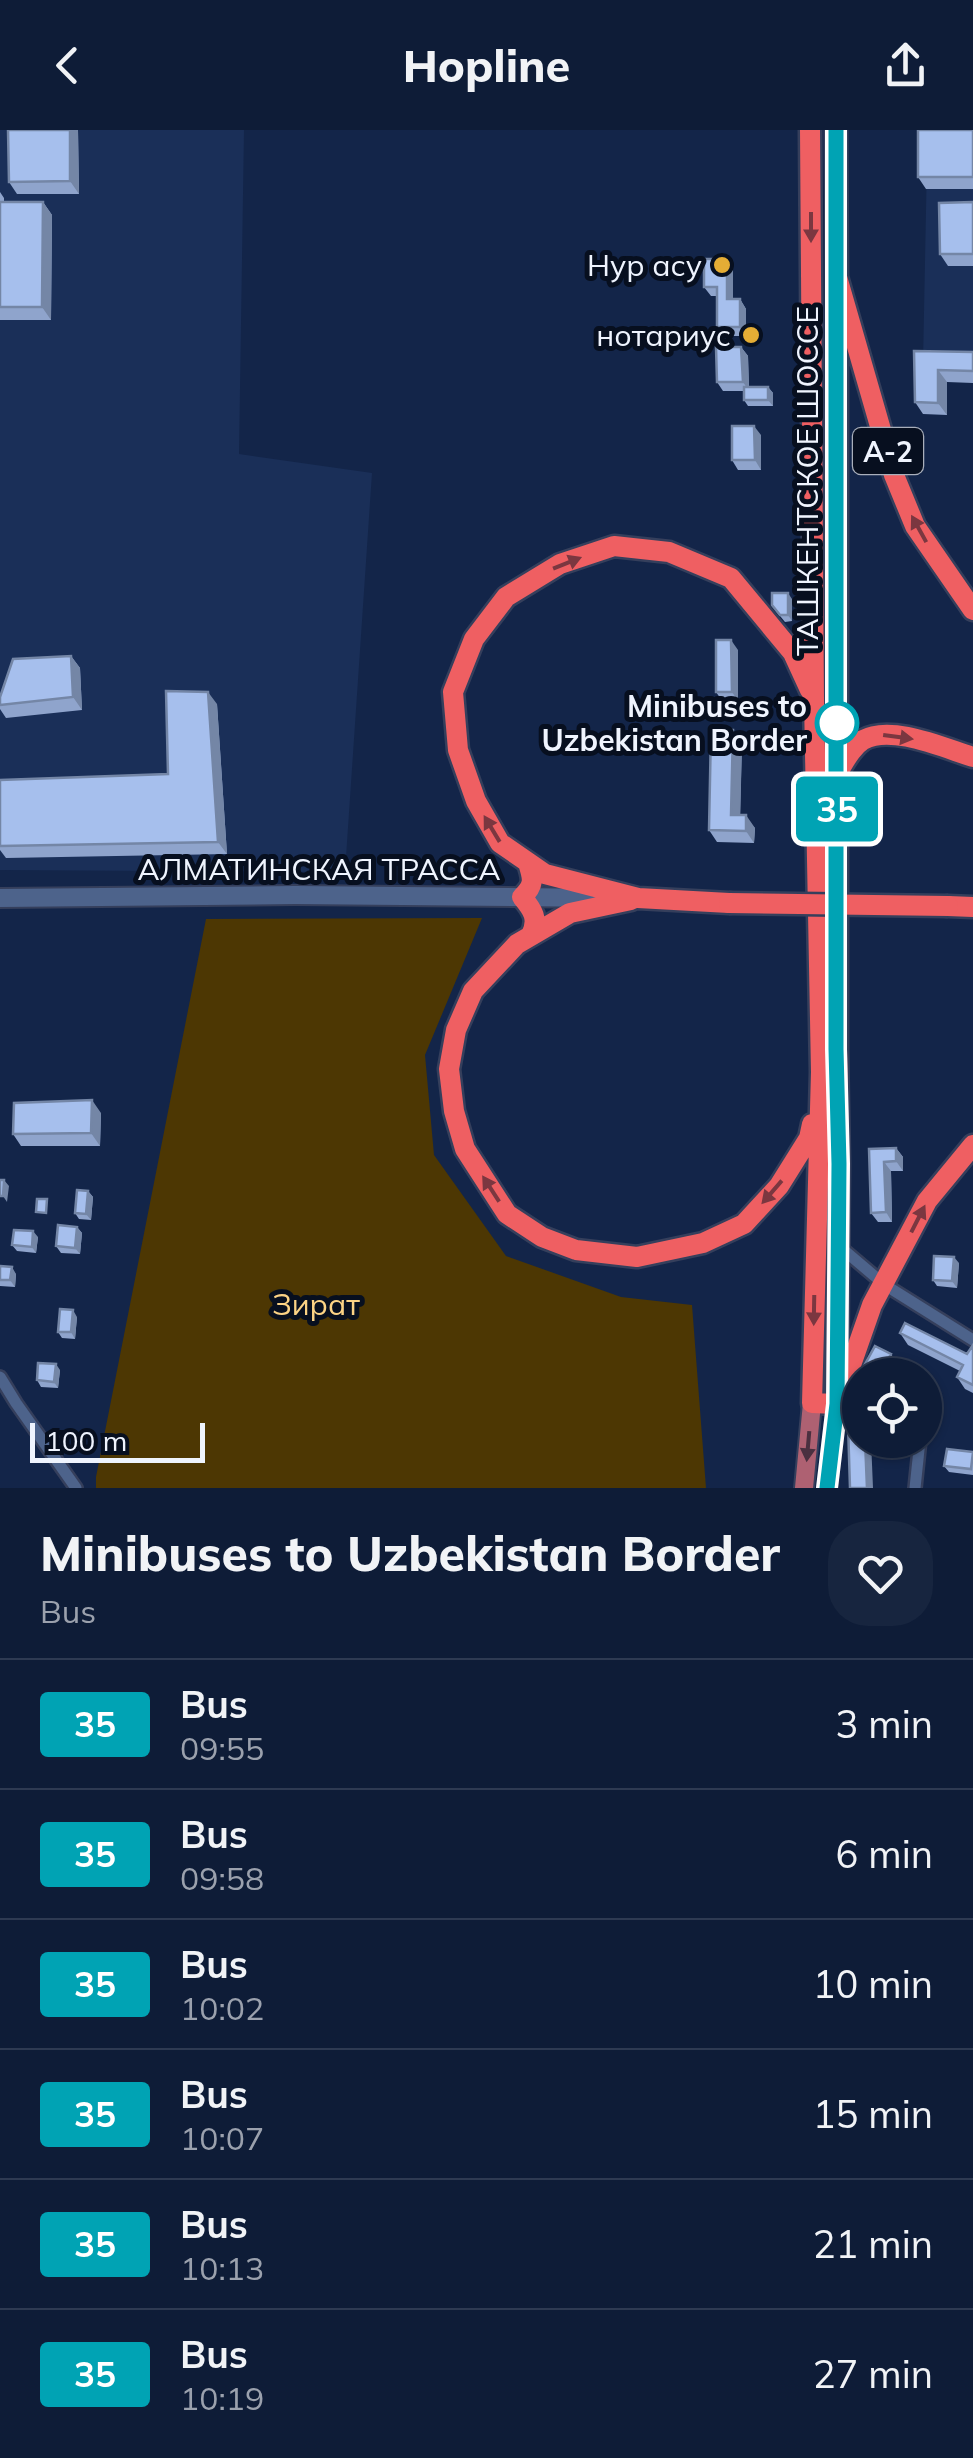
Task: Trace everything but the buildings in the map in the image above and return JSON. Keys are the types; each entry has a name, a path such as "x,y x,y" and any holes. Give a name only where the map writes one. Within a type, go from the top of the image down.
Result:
{"highway":[{"path":"810,130 814,700 830,782"},
{"name":"ТАШКЕНТСКОЕ ШОССЕ","path":"829,1046 836,130"},
{"name":"A-2","path":"837,277 894,475 916,526 973,610"},
{"path":"812,391 837,390"},
{"path":"814,700 793,653 731,578 670,552 614,546 560,564 506,597 474,639 453,692 458,750 476,801 500,843 546,874 638,898 973,907"},
{"path":"830,782 851,752 864,740 882,734 918,740 973,757"},
{"path":"528,862 534,881 522,897 535,916 536,926 531,935"},
{"path":"638,898 570,913 517,944 472,991 456,1030 450,1069 454,1111 464,1149 507,1214 542,1237 576,1250 637,1258 703,1244 744,1224 779,1186 810,1138 829,1046"},
{"path":"829,1046 839,1164 837,1404"},
{"path":"821,1072 812,1403 837,1404"},
{"path":"837,1404 872,1305 928,1201 973,1146"}],"main road":[{"path":"804,1488 812,1403"},
{"path":"827,1488 837,1404"}],"street":[{"name":"АЛМАТИНСКАЯ ТРАССА","path":"0,898 638,898"},
{"path":"816,1242 838,1244 884,1284 973,1340"},
{"path":"0,1377 76,1488"},
{"path":"837,1404 842,1406"},
{"path":"916,1488 918,1458"}],"shaded area":[{"path":"0,130 244,130 239,454 372,473 345,872 0,870"},
{"path":"927,160 973,160 973,383 923,363"}],"green space":[{"name":"Зират","path":"482,918 425,1055 434,1155 506,1256 621,1297 692,1305 706,1488 96,1488 206,919"}],"bus line":[{"name":"35","path":"827,1488 837,1404 839,1164 836,130"}],"place":[{"name":"Нур асу","path":"722,265"},
{"name":"нотариус","path":"751,335"},
{"name":"Minibuses to Uzbekistan Border","path":"837,723"}]}
